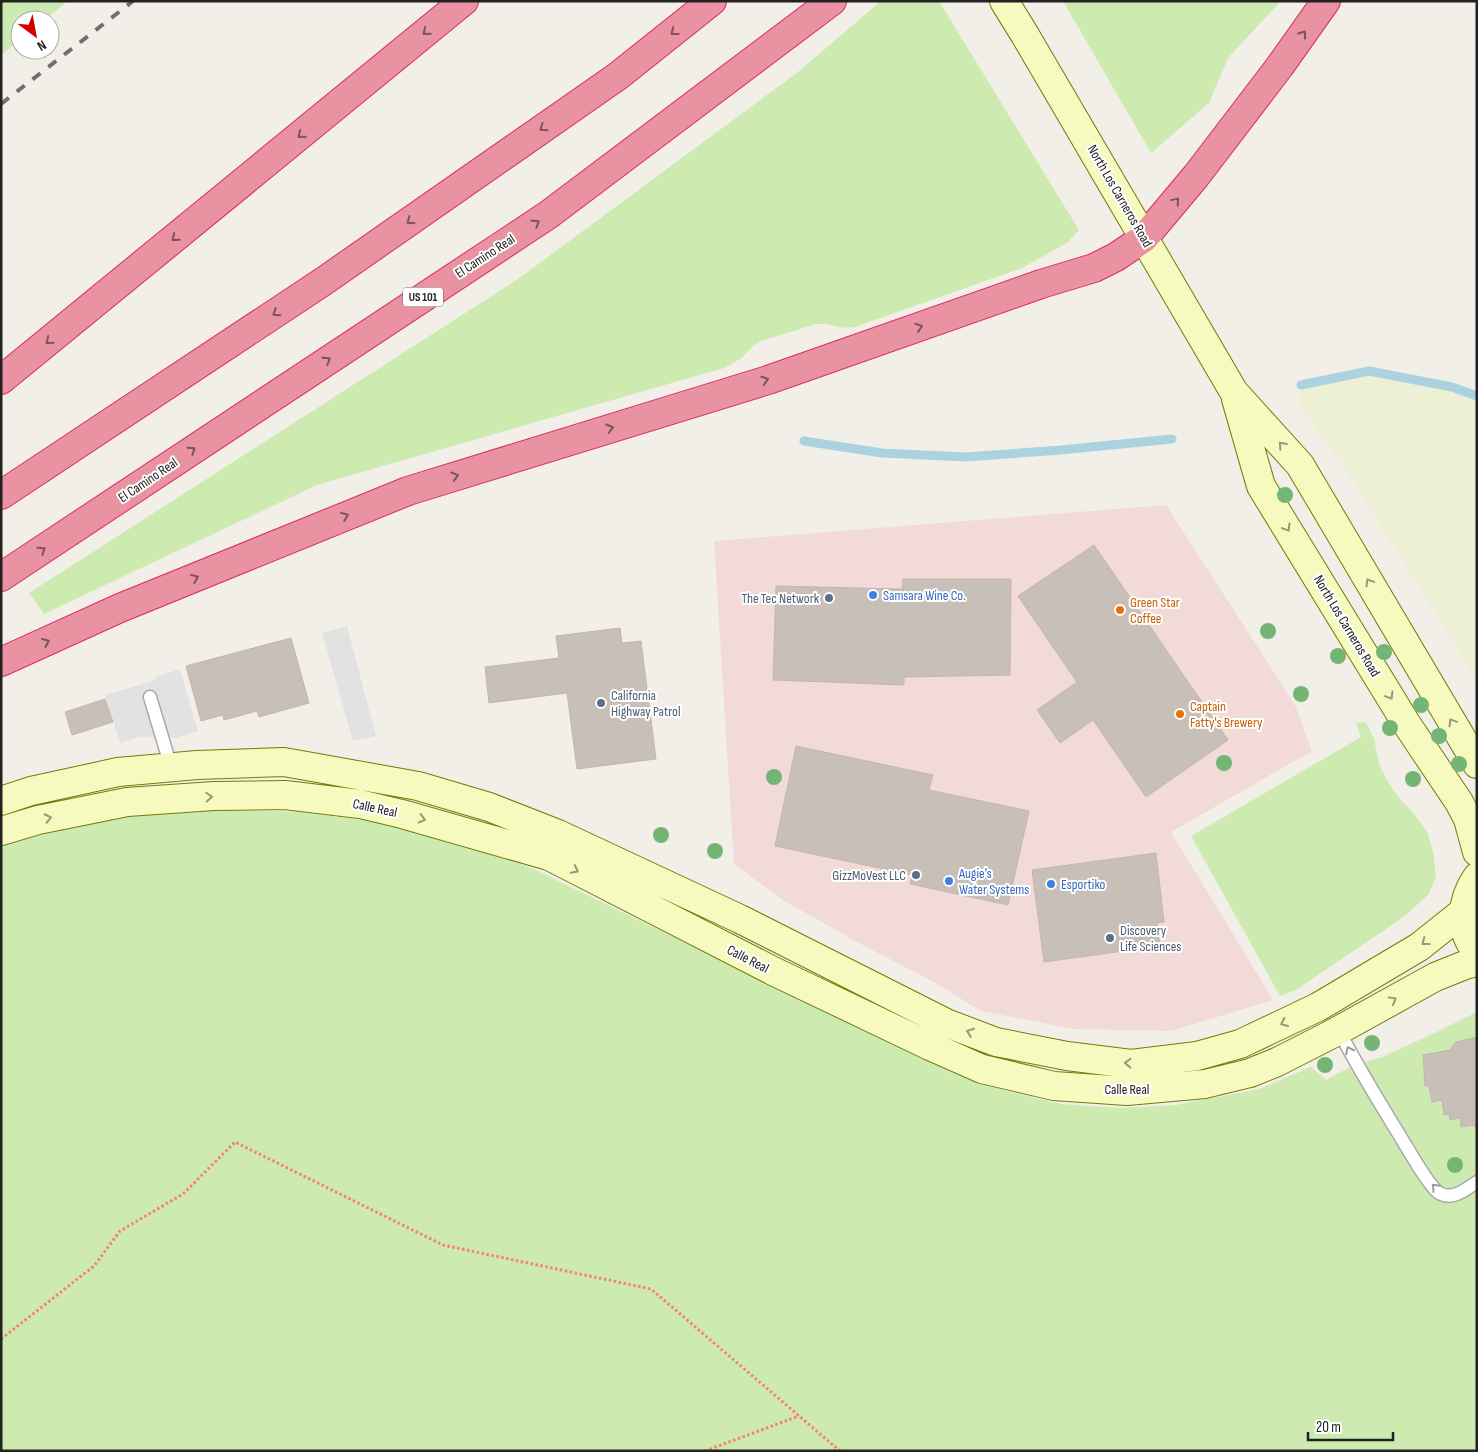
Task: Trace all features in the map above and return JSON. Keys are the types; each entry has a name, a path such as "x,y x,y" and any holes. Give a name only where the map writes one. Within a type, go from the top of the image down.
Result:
{"highway":[{"path":"1,380 464,1"},
{"path":"1,496 340,270 618,76 712,1"},
{"name":"El Camino Real","path":"1,577 548,215 832,1"},
{"path":"1,662 120,608 408,490 768,380 1041,284 1094,268 1116,257 1144,238 1196,176 1280,66 1326,1"}],"main road":[{"name":"North Los Carneros Road","path":"1004,1 1234,392 1300,465 1477,764"},
{"name":"North Los Carneros Road","path":"1234,392 1261,486 1406,723 1459,802 1468,819 1477,852"},
{"name":"Calle Real","path":"1,801 31,791 118,772 197,765 284,762 418,786 489,807 558,834 722,911 946,1023 996,1042 1067,1056 1131,1064 1198,1056 1240,1044 1318,1007 1419,947 1463,912"},
{"name":"Calle Real","path":"1,831 38,820 127,802 214,796 285,795 360,804 420,818 549,856 772,971 930,1046 982,1069 1054,1086 1127,1091 1205,1084 1250,1073 1277,1062 1338,1031 1435,977 1477,962"},
{"path":"1477,877 1468,889 1463,912 1466,934 1477,952"}],"lane":[{"path":"150,697 171,767"},
{"path":"1338,1031 1424,1174 1438,1192 1449,1196 1459,1194 1477,1182"}],"path":[{"path":"1,1339 94,1266 120,1231 183,1194 235,1142 444,1246 651,1290 840,1451"},
{"path":"705,1451 799,1416"}],"shaded area":[{"path":"1166,505 1295,705 1312,751 1171,832 1273,1000 1171,1031 1074,1029 981,1011 932,981 855,941 783,900 734,864 714,541"},
{"path":"347,626 376,736 353,741 322,633"},
{"path":"180,669 198,731 176,738 139,737 120,743 105,695 156,680 155,677"}],"green space":[{"path":"1,1 68,1 57,10 10,10 10,48 1,55"},
{"path":"881,1 939,1 1079,230 1067,243 1022,268 855,327 845,328 816,324 761,341 753,346 742,358 724,368 317,485 44,614 29,593 518,279 798,72"},
{"path":"1063,1 1281,1 1228,58 1209,103 1151,153"},
{"path":"1369,371 1452,387 1477,396 1477,680 1352,480 1297,401 1301,385"},
{"path":"1366,722 1374,739 1379,764 1388,782 1428,833 1436,876 1429,894 1405,916 1296,990 1280,996 1191,836 1361,737 1356,723"},
{"path":"201,809 300,812 385,823 498,856 536,870 950,1072 1007,1091 1061,1104 1120,1108 1176,1105 1259,1089 1311,1067 1326,1080 1356,1064 1380,1058 1477,1012 1477,1451 1,1451 1,847 53,832 124,817"}],"building":[{"path":"1094,545 1228,740 1146,797 1093,720 1060,743 1037,710 1077,682 1018,596"},
{"path":"903,579 1011,579 1010,675 904,677 904,685 773,680 776,586 902,589"},
{"path":"620,628 622,643 641,641 656,759 577,769 567,693 489,703 485,667 559,658 556,636"},
{"path":"291,638 309,703 259,717 257,711 224,720 223,715 201,721 186,666"},
{"path":"105,699 113,722 72,735 65,712"},
{"path":"796,746 933,775 929,790 1029,811 1008,905 910,884 912,875 775,846"},
{"path":"1156,853 1164,922 1157,923 1160,946 1044,962 1032,870"},
{"path":"1477,1037 1476,1130 1475,1125 1461,1127 1460,1118 1450,1120 1449,1114 1444,1115 1442,1100 1432,1102 1429,1086 1425,1086 1423,1055 1450,1050 1456,1042"}],"waterway":[{"path":"1301,385 1369,371 1452,387 1477,396"},
{"path":"804,441 882,453 966,457 1172,439"}],"railway":[{"path":"1,104 133,1"}],"place":[{"name":"Samsara Wine Co.","path":"873,595"},
{"name":"The Tec Network","path":"829,598"},
{"name":"Green Star Coffee","path":"1120,610"},
{"name":"California Highway Patrol","path":"601,703"},
{"name":"Captain Fatty's Brewery","path":"1180,714"},
{"name":"GizzMoVest LLC","path":"916,875"},
{"name":"Augie's Water Systems","path":"949,881"},
{"name":"Esportiko","path":"1051,884"},
{"name":"Discovery Life Sciences","path":"1110,938"}]}
